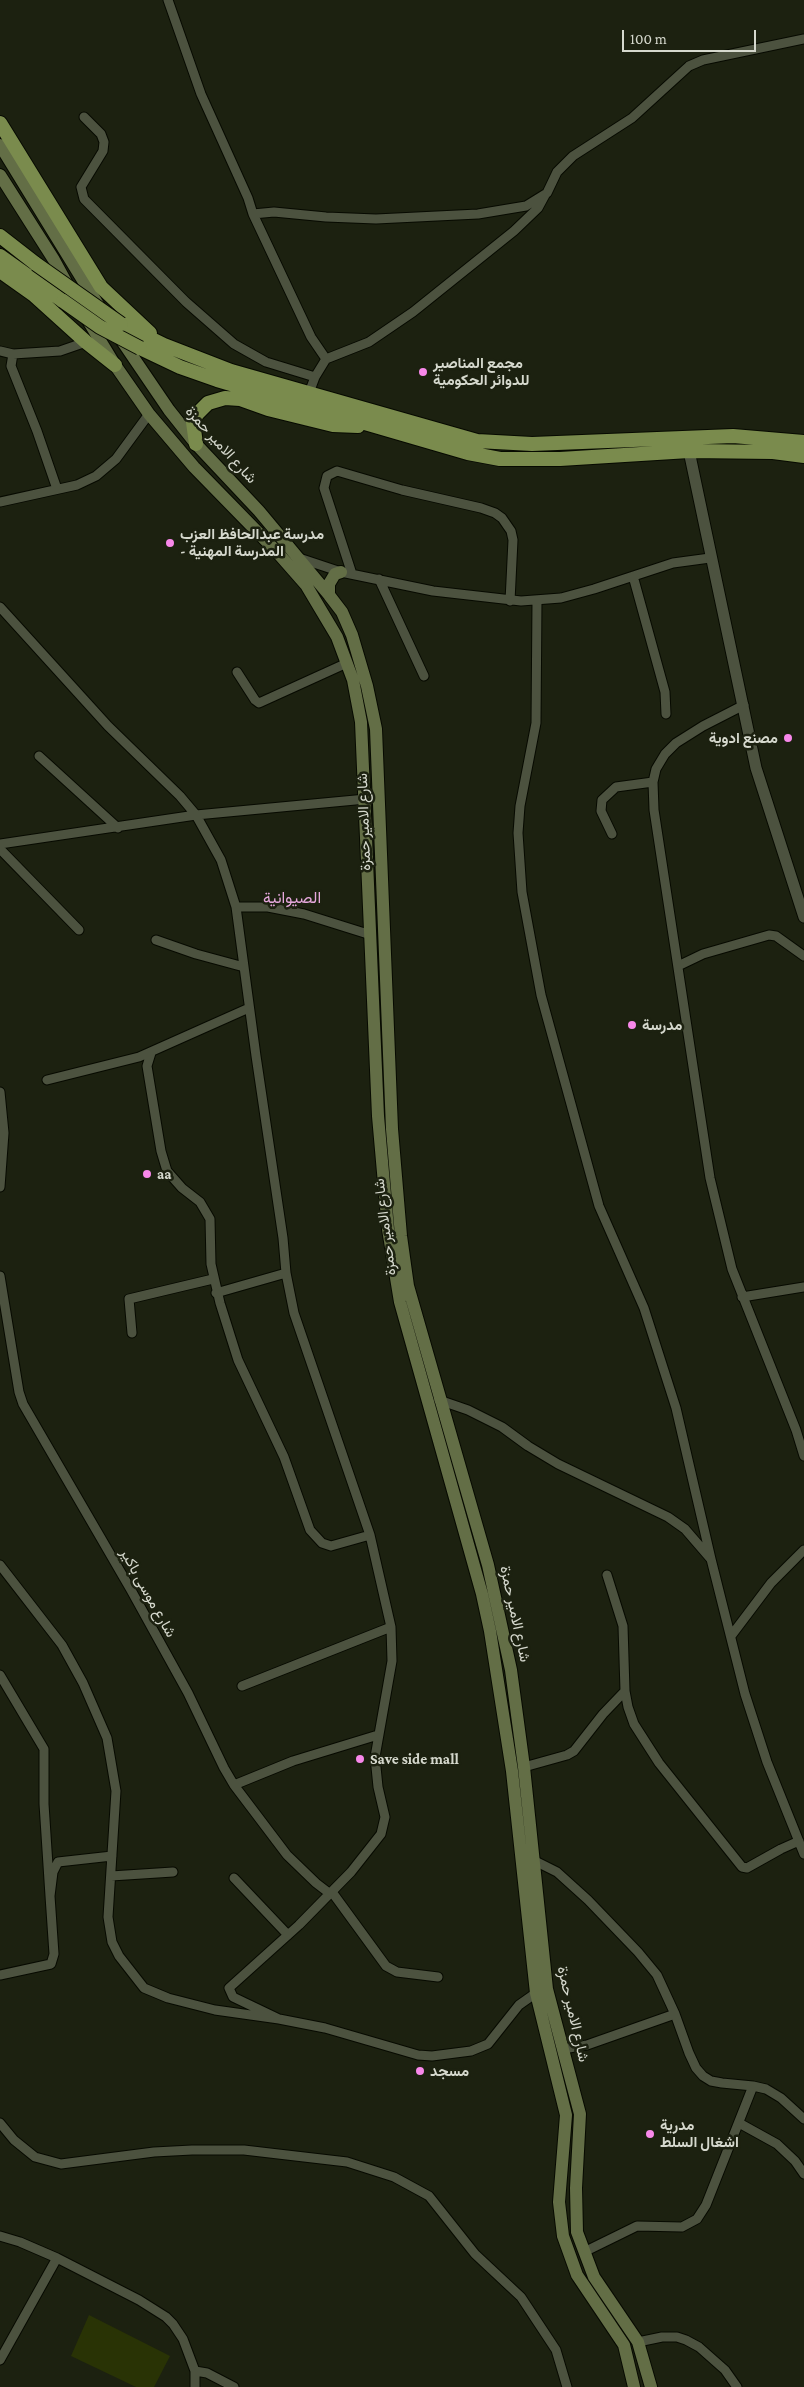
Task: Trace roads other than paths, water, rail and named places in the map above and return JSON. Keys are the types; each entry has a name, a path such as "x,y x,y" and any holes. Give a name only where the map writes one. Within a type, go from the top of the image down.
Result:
{"main road":[{"path":"0,123 101,288 164,345"},
{"name":"شارع الامير حمزة","path":"0,144 140,370 196,444 301,559 342,612 352,635 367,686 376,729 392,1129 396,1191 408,1286 439,1400 488,1565 511,1670 524,1768 533,1860 536,1992 566,2115 559,2202 563,2236 577,2275 624,2345 634,2387"},
{"name":"شارع الامير حمزة","path":"0,175 54,260 115,365 149,414 194,467 277,552 306,585 326,615 337,636 347,663 362,722 378,1116 388,1229 400,1302 482,1594 493,1647 535,1943 580,2114 575,2217 577,2232 594,2277 638,2342 651,2387"},
{"path":"0,236 121,324 164,345 231,371 477,441 532,444 732,436 804,442"},
{"path":"0,256 100,327 180,368 468,453 500,459 560,459 689,451 773,452 804,456"},
{"path":"0,271 34,294 86,342 115,365"},
{"path":"196,444 193,422 197,414 208,403 225,398 240,399 268,410 333,425 370,425"},
{"path":"247,521 258,511"},
{"path":"330,595 329,584 336,574 346,573"},
{"path":"451,1487 464,1483"}],"street":[{"path":"168,0 201,94 248,198 253,214 311,337 326,359"},
{"path":"309,393 315,377 326,359 369,342 413,312 514,232 538,208 557,172 573,156 632,118 690,66 703,60 804,39"},
{"path":"84,117 101,134 104,142 103,151 81,187 84,199 186,302 234,344 266,362 315,377"},
{"path":"253,214 280,212 326,217 376,219 478,214 526,206 547,193"},
{"path":"0,351 13,354 60,351 86,342"},
{"path":"13,354 11,366 38,431 57,489"},
{"path":"0,502 77,485 108,467 149,414"},
{"path":"689,451 710,558 744,705 756,768 804,917"},
{"path":"346,573 324,488 327,476 338,471 402,490 495,512 511,531 513,540 510,601"},
{"path":"277,552 346,573 433,591 510,601 537,601 594,589 672,564 710,558"},
{"path":"633,576 665,692 666,714"},
{"path":"379,579 424,676"},
{"path":"537,601 536,723 520,806 518,833 522,892 541,995 598,1206 644,1308 676,1408 740,1676 767,1762 804,1854"},
{"path":"0,607 108,726 180,796 196,815 221,860 236,907 283,1238 286,1273 294,1313 370,1535 391,1627 392,1661 375,1757 378,1787 385,1817 381,1834 367,1854 332,1892 288,1936 229,1988 233,1997 278,2019"},
{"path":"237,672 255,700 259,703 347,663"},
{"path":"744,705 703,726 676,743 665,754 656,769 653,782 654,810 710,1178 732,1269 796,1430 804,1456"},
{"path":"40,756 118,828"},
{"path":"612,834 601,811 602,800 616,787 653,782"},
{"path":"0,844 196,815 366,799"},
{"path":"0,849 80,930"},
{"path":"236,907 268,906 304,914 371,935"},
{"path":"678,966 703,954 769,935 776,936 804,956"},
{"path":"156,940 196,954 244,967"},
{"path":"47,1080 151,1053 249,1008"},
{"path":"151,1053 147,1066 161,1151 167,1171 182,1188 200,1202 210,1219 213,1279 216,1293 238,1360 284,1457 313,1534 322,1543 331,1546 370,1535"},
{"path":"0,1092 4,1132 0,1187"},
{"path":"216,1293 286,1273"},
{"name":"شارع موسى باكير","path":"0,1276 19,1392 23,1404 131,1590 188,1693 234,1785 287,1855 316,1883 329,1893 332,1892"},
{"path":"132,1333 129,1299 213,1279"},
{"path":"742,1297 804,1287"},
{"path":"439,1400 468,1410 502,1427 528,1446 558,1464 668,1517 685,1529 711,1559"},
{"path":"731,1636 771,1583 804,1550"},
{"path":"0,1566 62,1645 83,1682 105,1732 115,1778 108,1917 112,1942 119,1956 144,1988 168,1998 206,2008 325,2028 418,2055 432,2056 471,2051 488,2044 519,2005 536,1992"},
{"path":"607,1575 623,1626 625,1691 634,1724 643,1739 742,1866 747,1868 799,1841"},
{"path":"242,1686 391,1627"},
{"path":"0,1675 44,1749 44,1804 54,1954 51,1964 0,1975"},
{"path":"524,1768 567,1755 574,1751 607,1709 625,1691"},
{"path":"234,1785 293,1760 378,1735"},
{"path":"50,1896 53,1872 58,1862 112,1856"},
{"path":"533,1860 557,1872 588,1900 638,1952 657,1975 675,2014 689,2053 696,2068 703,2076 711,2081 766,2089 804,2118"},
{"path":"111,1876 173,1872"},
{"path":"234,1878 288,1936"},
{"path":"332,1892 386,1966 392,1970 404,1973 438,1977"},
{"path":"563,2049 587,2045 675,2014"},
{"path":"584,2252 637,2226 682,2227 697,2219 706,2205 716,2174 753,2086"},
{"path":"0,2123 14,2140 35,2157 61,2164 154,2152 244,2150 348,2162 394,2177 430,2196 475,2254 521,2297 556,2350 567,2387"},
{"path":"739,2123 777,2144 795,2161 804,2174"},
{"path":"0,2236 20,2242 57,2258 139,2300 166,2317 183,2340 195,2371 195,2387"},
{"path":"1,2357 57,2258"},
{"path":"638,2342 662,2337 677,2337 686,2340 700,2347 725,2370 737,2387"},
{"path":"195,2371 207,2373 234,2387"}],"place":[{"name":"مجمع المناصير للدوائر الحكومية","path":"423,372"},
{"name":"مدرسة عبدالحافظ العزب - المدرسة المهنية","path":"170,543"},
{"name":"مصنع ادوية","path":"788,738"},
{"name":"مدرسة","path":"632,1025"},
{"name":"aa","path":"147,1174"},
{"name":"Save side mall","path":"360,1759"},
{"name":"مسجد","path":"420,2071"},
{"name":"مدرية اشغال السلط","path":"650,2134"}],"district":[{"name":"الصيوانية","path":"292,898"}]}
